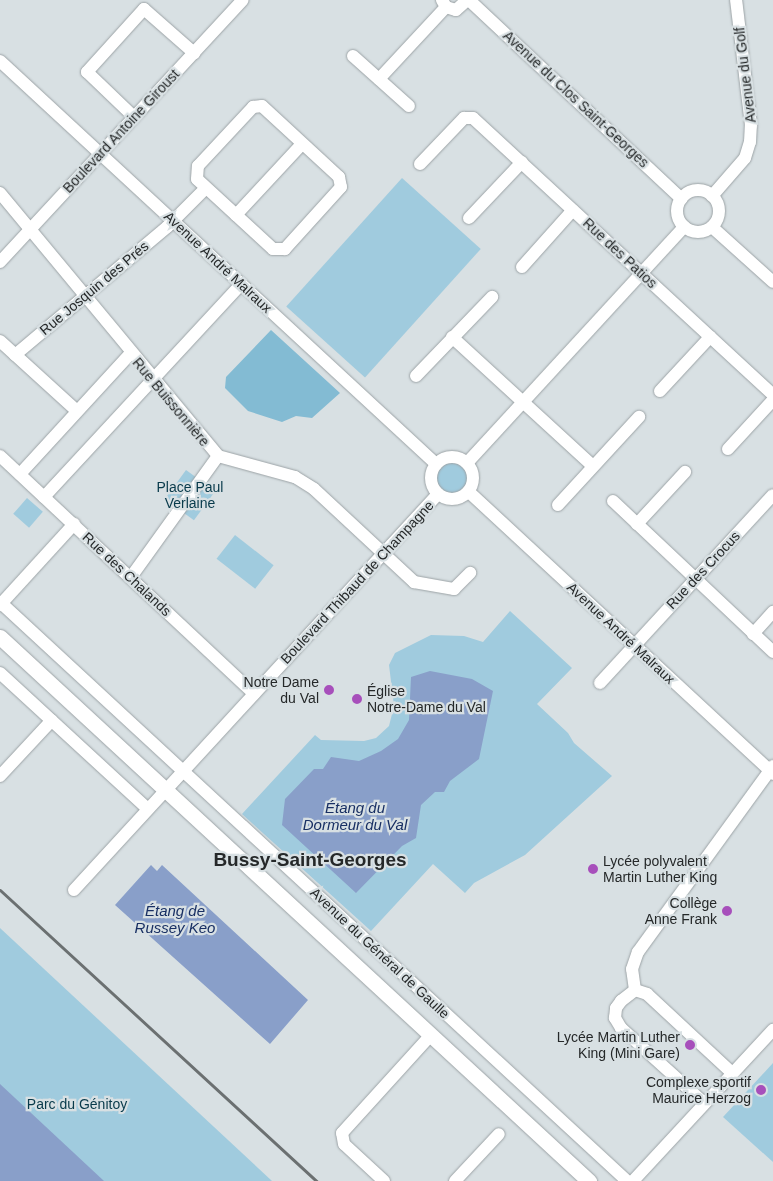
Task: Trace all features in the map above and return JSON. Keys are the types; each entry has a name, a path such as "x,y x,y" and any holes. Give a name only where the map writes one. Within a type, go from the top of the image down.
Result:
{"main road":[{"name":"Avenue du Général de Gaulle","path":"0,637 588,1181"}],"street":[{"name":"Boulevard Antoine Giroust","path":"0,262 243,0"},
{"path":"379,79 444,4 456,10 468,0"},
{"name":"Avenue du Clos Saint-Georges","path":"468,0 682,199"},
{"name":"Avenue du Golf","path":"712,196 745,158 750,142 736,0"},
{"path":"134,116 87,72 144,9 194,53"},
{"path":"353,56 409,106"},
{"name":"Avenue André Malraux","path":"0,61 436,464"},
{"path":"262,106 339,177 341,187 285,249 273,248 206,188 197,178 198,166 253,107 262,106"},
{"name":"Rue des Patios","path":"420,164 464,118 473,118 773,395"},
{"path":"236,215 302,144"},
{"path":"469,218 522,162"},
{"name":"Rue Josquin des Prés","path":"15,355 173,221 206,188"},
{"path":"693,191 712,196 719,208 712,227 695,232 684,226 678,216 682,199 693,191"},
{"name":"Rue Buissonnière","path":"0,194 152,381 218,456 295,477 314,489 414,582 454,589 470,573"},
{"path":"522,266 573,210"},
{"path":"467,463 684,226"},
{"path":"712,227 773,282"},
{"path":"44,497 241,284"},
{"path":"416,376 492,297"},
{"path":"452,337 593,466"},
{"path":"660,391 710,337"},
{"path":"0,341 77,411"},
{"path":"20,474 130,354"},
{"path":"728,449 773,400"},
{"path":"558,505 639,417"},
{"name":"Rue des Chalands","path":"0,456 254,694"},
{"path":"131,577 218,456"},
{"path":"448,457 467,463 473,477 469,492 455,500 438,494 430,476 436,464 448,457"},
{"path":"637,524 685,472"},
{"name":"Avenue André Malraux","path":"469,492 634,646 772,770"},
{"name":"Boulevard Thibaud de Champagne","path":"74,890 438,494"},
{"name":"Rue des Crocus","path":"600,683 773,495"},
{"path":"613,501 773,652"},
{"path":"0,604 74,524"},
{"name":"Avenue du Général de Gaulle","path":"0,604 627,1181"},
{"path":"753,634 773,612"},
{"path":"0,672 148,809"},
{"path":"0,776 52,720"},
{"path":"635,990 632,969 638,952 772,770"},
{"path":"635,990 647,994 732,1073"},
{"path":"635,990 616,1008 615,1018 621,1028 704,1103"},
{"path":"634,1181 773,1030"},
{"path":"384,1181 344,1144 342,1133 430,1035"},
{"path":"455,1181 499,1134"}],"green space":[{"path":"402,178 481,249 365,377 286,307"},
{"path":"452,463 463,467 467,478 463,489 452,493 441,489 437,478 441,467"},
{"name":"Place Paul Verlaine","path":"186,470 215,491 194,520 165,499"},
{"path":"27,498 43,512 29,528 13,514"},
{"path":"235,535 274,565 255,589 217,559"},
{"path":"510,611 572,668 537,704 568,733 574,743 612,776 525,855 474,883 465,893 433,864 371,931 242,814 315,735 321,740 364,741 376,738 389,726 394,706 389,665 395,653 431,635 464,636 483,642"},
{"name":"Parc du Génitoy","path":"0,928 272,1181 0,1181"},
{"name":"Complexe sportif Maurice Herzog","path":"773,1063 773,1162 723,1117"}],"shaded area":[{"path":"271,330 340,393 312,418 296,416 282,422 248,411 225,388 226,377"}],"water":[{"name":"Étang du Dormeur du Val","path":"430,671 472,679 493,691 479,759 450,781 444,792 435,792 421,805 416,838 402,846 356,893 282,825 285,799 314,769 323,769 331,757 359,761 381,751 398,739 409,720 411,677"},
{"name":"Étang de Russey Keo","path":"151,865 157,871 162,865 308,1000 270,1044 115,905"},
{"path":"0,1084 104,1181 0,1181"}],"railway":[{"path":"0,890 316,1181"}],"place":[{"name":"Notre Dame du Val","path":"329,690"},
{"name":"Église Notre-Dame du Val","path":"357,699"},
{"name":"Lycée polyvalent Martin Luther King","path":"593,869"},
{"name":"Collège Anne Frank","path":"727,911"},
{"name":"Lycée Martin Luther King (Mini Gare)","path":"690,1045"},
{"name":"Complexe sportif Maurice Herzog","path":"761,1090"}],"district":[{"name":"Bussy-Saint-Georges","path":"310,860"}]}
